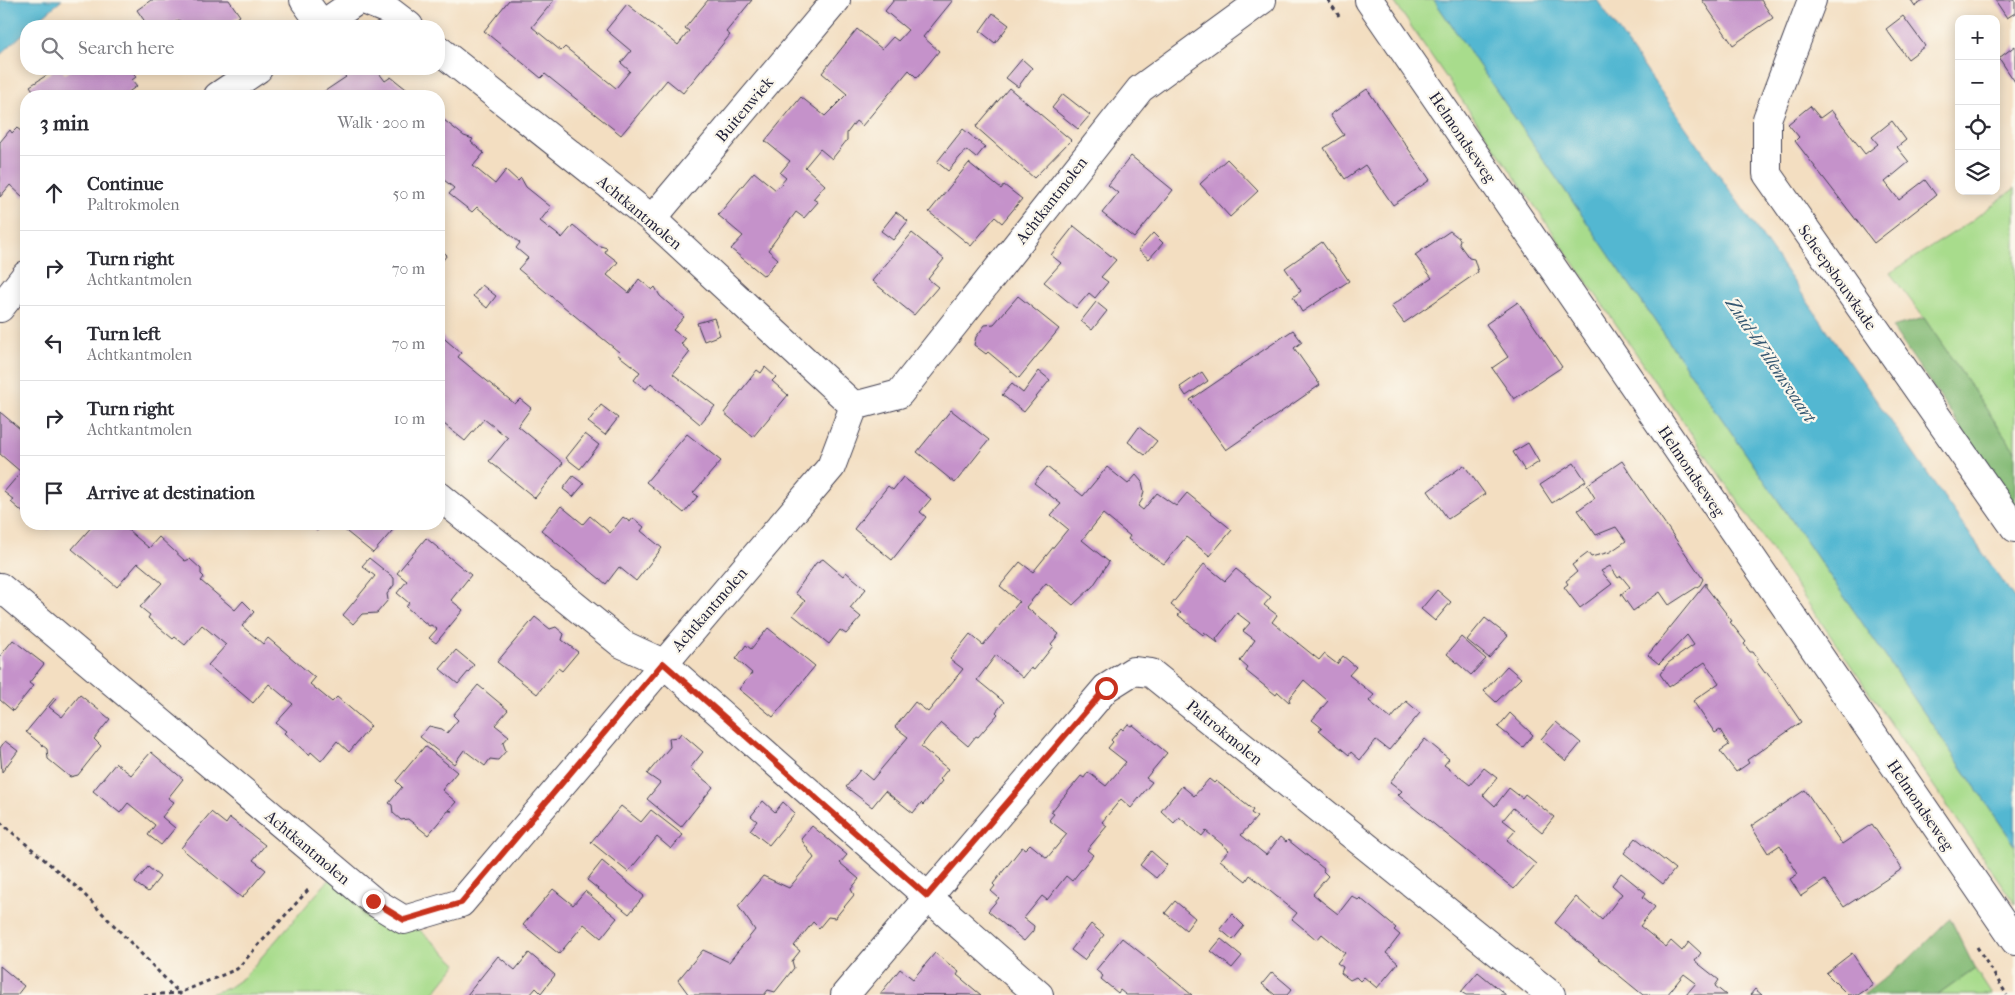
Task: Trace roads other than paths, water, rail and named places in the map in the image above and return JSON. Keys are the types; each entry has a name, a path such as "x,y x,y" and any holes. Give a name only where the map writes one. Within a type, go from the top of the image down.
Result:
{"street":[{"path":"304,0 317,20"},
{"path":"330,20 358,0"},
{"path":"363,0 388,10 401,20"},
{"name":"Buitenwiek","path":"652,219 836,0"},
{"name":"Achtkantmolen","path":"854,406 899,394 1140,89 1262,0"},
{"name":"Helmondseweg","path":"1369,0 2015,942"},
{"name":"Scheepsbouwkade","path":"1812,0 1767,119 1766,174 2015,528"},
{"name":"Achtkantmolen","path":"445,55 652,219 854,406"},
{"path":"227,90 249,75"},
{"path":"0,308 20,283"},
{"name":"Achtkantmolen","path":"0,587 330,866 373,901 404,920 461,903 831,467 854,406"},
{"name":"Achtkantmolen","path":"445,501 622,644 663,663 927,896"},
{"name":"Paltrokmolen","path":"845,995 927,896 1106,688 1133,671 1151,673 1551,995"},
{"path":"927,896 1038,995"}],"water":[{"path":"0,0 62,0 38,20 20,20 20,37 0,55"},
{"name":"Zuid-Willemsvaart","path":"1434,0 1597,0 2015,599 2015,845"}]}
